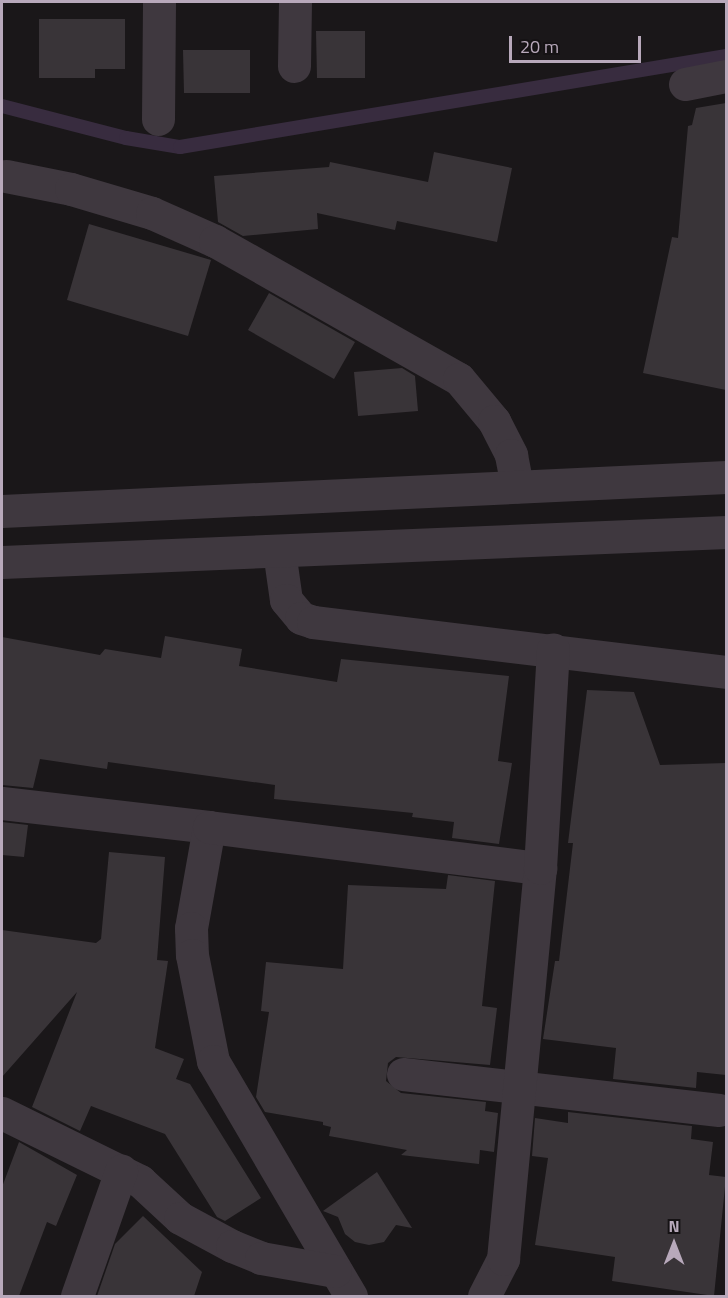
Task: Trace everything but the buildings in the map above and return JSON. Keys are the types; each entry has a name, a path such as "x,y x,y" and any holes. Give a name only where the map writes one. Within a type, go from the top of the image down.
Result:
{"street":[{"path":"158,119 159,2"},
{"path":"294,66 295,2"},
{"path":"685,84 726,76"},
{"path":"6,176 71,189 152,213 215,241 459,379 494,421 511,455 517,486"},
{"path":"2,510 726,477"},
{"path":"2,562 726,532"},
{"path":"279,551 286,600 301,618 313,622 553,649 726,672"},
{"path":"484,1296 503,1258 540,868 553,649"},
{"path":"2,803 540,868"},
{"path":"209,827 191,927 192,955 213,1061 343,1284"},
{"path":"403,1074 719,1110"},
{"path":"2,1113 121,1171 158,1195 180,1218 232,1246 261,1258 343,1284"},
{"path":"77,1296 121,1171"}],"waterway":[{"path":"2,106 126,138 180,147 726,56"}]}
